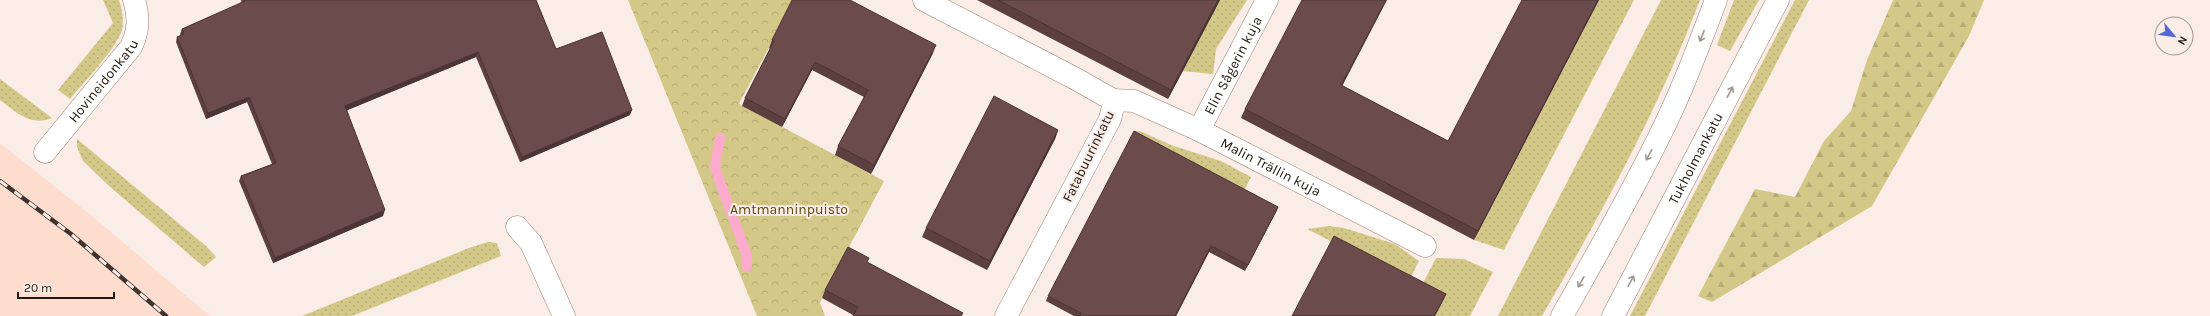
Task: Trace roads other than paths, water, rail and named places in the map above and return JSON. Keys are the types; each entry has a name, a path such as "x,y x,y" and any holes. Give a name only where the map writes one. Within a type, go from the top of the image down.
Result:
{"street":[{"name":"Hovineidonkatu","path":"45,152 131,47 138,28 138,15 134,0"},
{"name":"Fatabuurinkatu","path":"924,0 1090,86 1113,100 1112,114 1107,125 1006,316"},
{"name":"Elin Sågerin kuja","path":"1199,130 1267,0"},
{"path":"1562,316 1613,226 1661,133 1693,59 1716,0"},
{"name":"Tukholmankatu","path":"1613,316 1778,0"},
{"name":"Malin Trällin kuja","path":"1113,100 1134,102 1199,130 1425,246"},
{"path":"517,227 531,242 564,316"}],"waterway":[{"path":"720,138 715,165 746,253 747,267"}],"railway":[{"path":"0,181 71,234 166,316"}],"park label":[{"name":"Amtmanninpuisto","path":"789,209"}]}
